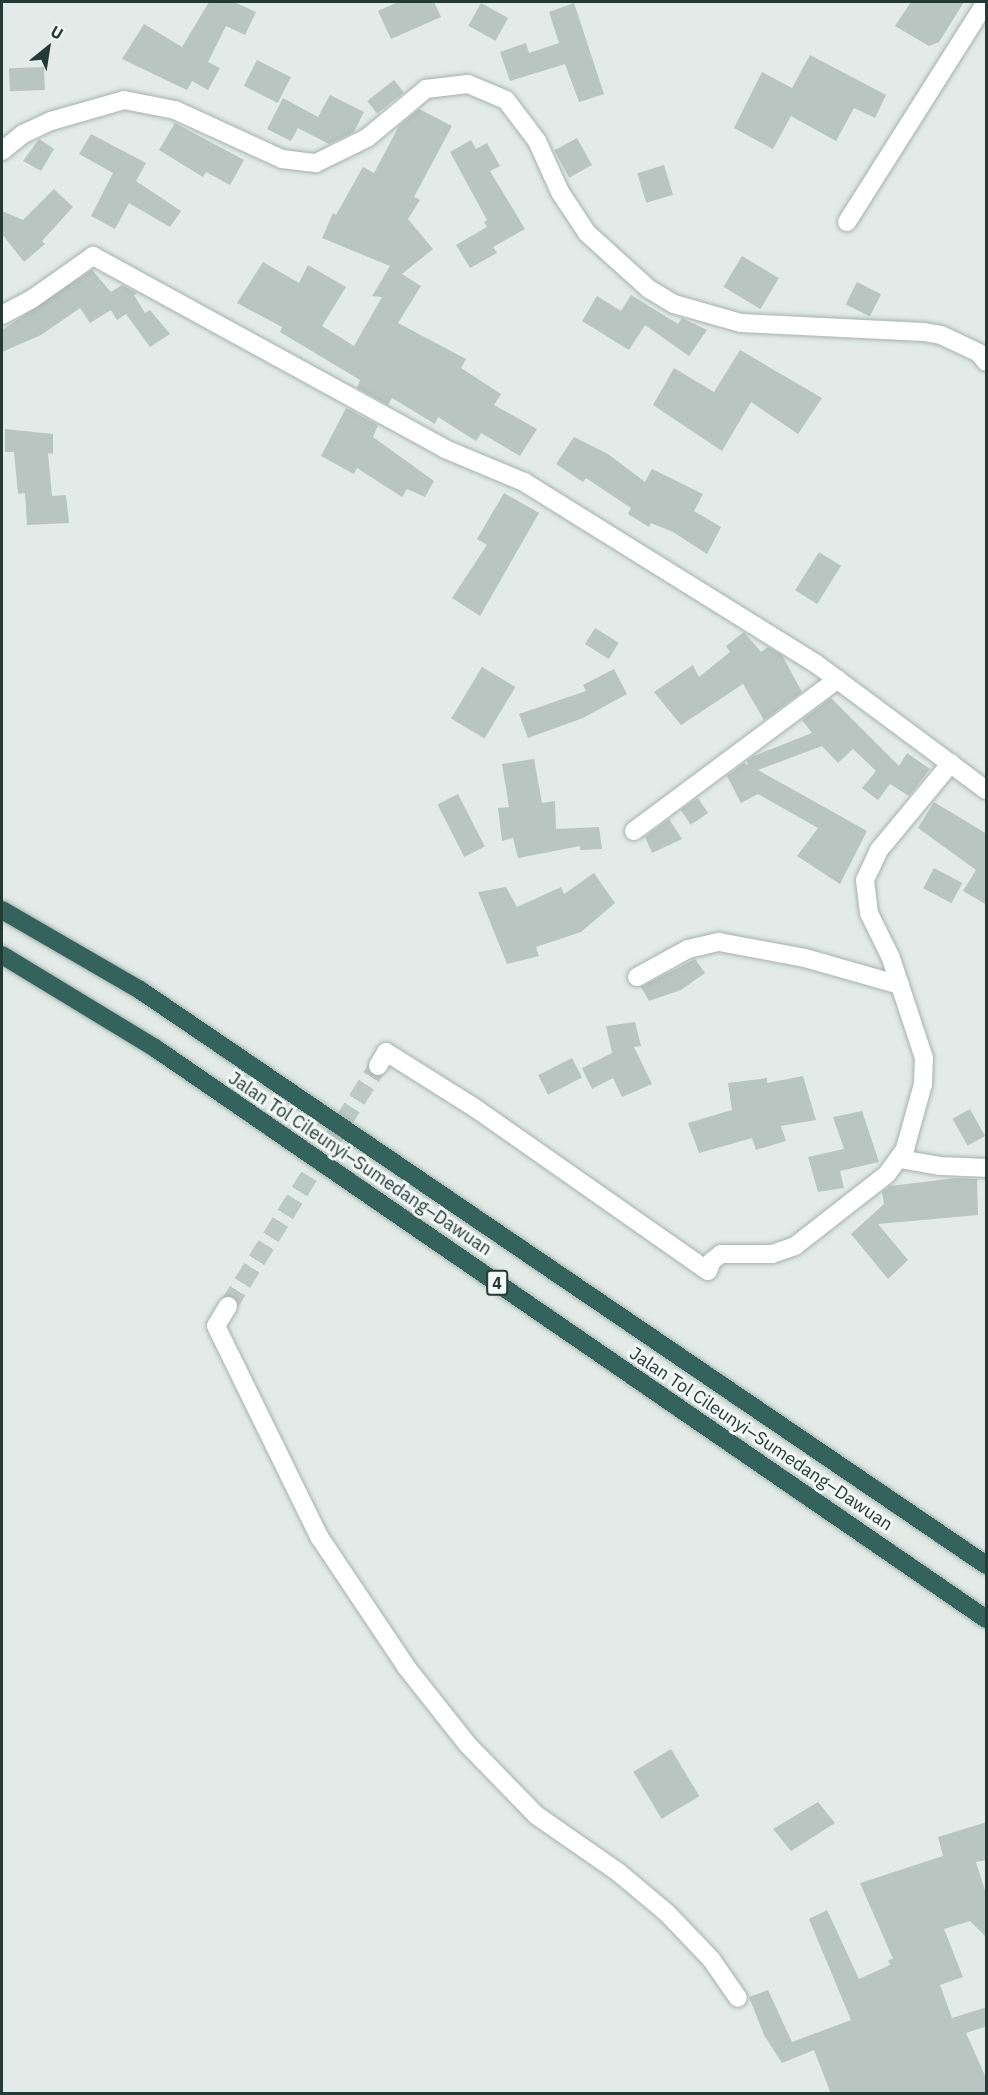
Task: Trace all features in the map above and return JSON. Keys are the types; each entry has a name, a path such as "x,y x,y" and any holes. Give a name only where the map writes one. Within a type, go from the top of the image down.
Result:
{"highway":[{"name":"Jalan Tol Cileunyi–Sumedang–Dawuan","path":"2,910 140,990 987,1565"},
{"name":"Jalan Tol Cileunyi–Sumedang–Dawuan","path":"2,955 164,1054 987,1619"}],"street":[{"path":"848,222 987,2"},
{"path":"2,151 23,134 51,121 124,100 176,110 282,159 316,163 366,138 426,89 468,84 506,100 537,141 560,192 587,233 650,290 674,304 741,323 924,332 969,348 987,362"},
{"path":"2,315 32,299 93,256 445,449 524,482 838,679 987,790"},
{"path":"634,831 838,679"},
{"path":"378,1066 386,1052 475,1108 708,1271 720,1254 772,1254 795,1246 870,1190 900,1158 916,1112 925,1070 924,1058 900,985 869,913 865,880 879,850 951,763"},
{"path":"637,977 688,949 719,942 785,953 900,985"},
{"path":"900,1158 939,1166 987,1168"},
{"path":"228,1306 216,1326 315,1527 407,1668 468,1745 536,1815 618,1872 667,1913 711,1959 738,1998"}],"building":[{"path":"209,2 234,2 256,12 245,35 226,26 208,62 220,68 208,90 192,81 187,90 122,59 144,24 182,47"},
{"path":"398,2 434,2 441,17 391,39 378,11"},
{"path":"911,2 964,2 939,42 929,46 895,26"},
{"path":"481,3 508,18 496,41 468,26"},
{"path":"574,3 604,94 579,102 565,64 510,81 500,52 526,43 529,53 559,43 549,12"},
{"path":"810,55 886,95 875,118 854,108 836,141 791,116 773,149 734,128 762,72 792,88"},
{"path":"257,60 291,77 278,103 244,86"},
{"path":"44,67 45,90 10,91 9,68"},
{"path":"394,80 404,93 377,114 367,101"},
{"path":"330,95 364,112 354,132 329,144 298,128 291,141 267,129 283,98 318,117"},
{"path":"419,109 452,126 414,197 420,200 408,219 433,249 402,274 421,286 398,323 466,359 461,368 501,394 494,405 537,429 520,456 481,433 476,441 438,417 435,424 392,398 388,405 357,388 360,380 280,332 282,327 237,303 263,262 299,283 308,265 346,287 322,326 354,346 382,297 372,296 390,266 322,238 333,213 336,215 363,167 374,173 399,126"},
{"path":"175,123 244,160 230,185 206,172 203,177 159,150"},
{"path":"91,134 146,163 136,181 181,211 170,227 129,203 115,229 91,216 113,173 79,154"},
{"path":"577,138 592,165 569,178 554,151"},
{"path":"39,139 54,149 41,171 23,161"},
{"path":"471,140 476,149 487,143 500,166 490,171 525,229 493,247 497,253 470,268 456,245 487,227 484,222 487,220 450,152"},
{"path":"664,165 673,195 646,203 637,173"},
{"path":"54,189 73,207 42,241 45,244 24,262 2,234 2,211 23,220"},
{"path":"742,256 779,278 760,309 723,287"},
{"path":"92,270 111,292 122,285 137,293 134,295 145,313 150,310 170,334 150,347 126,314 117,320 111,310 90,323 80,308 41,335 2,352 2,330"},
{"path":"857,282 881,294 870,317 846,304"},
{"path":"631,295 678,324 682,318 707,330 689,356 645,325 629,350 582,321 597,296 621,311"},
{"path":"740,350 822,398 798,434 751,402 722,451 653,405 674,368 714,392"},
{"path":"346,408 378,425 373,437 434,481 425,497 407,489 402,497 357,468 354,474 321,456"},
{"path":"5,429 53,434 53,454 48,453 52,496 66,495 69,523 27,525 25,493 18,494 14,452 5,452"},
{"path":"574,437 608,454 645,482 652,469 703,494 694,511 721,527 707,554 673,532 651,523 649,527 628,514 631,508 586,478 583,482 556,464"},
{"path":"504,493 539,513 480,616 452,598 487,545 477,539"},
{"path":"819,552 841,566 817,604 795,590"},
{"path":"595,628 619,643 609,659 585,644"},
{"path":"744,632 761,652 768,647 782,655 802,692 764,720 743,684 681,725 654,692 693,665 699,677 730,652 726,646"},
{"path":"482,667 515,687 485,739 451,718"},
{"path":"614,669 627,694 583,718 528,738 519,714 586,691 583,685"},
{"path":"831,698 899,766 907,753 930,769 909,796 890,784 878,800 862,788 876,771 853,749 838,763 822,746 758,770 867,831 840,884 797,856 818,828 758,794 741,803 727,776 744,763 748,765 747,761 754,756 812,733 802,720"},
{"path":"534,759 542,803 555,801 556,829 599,827 602,849 580,850 580,846 518,858 513,838 502,841 498,808 509,807 502,764"},
{"path":"458,794 485,847 464,857 438,804"},
{"path":"698,798 708,813 691,825 681,810"},
{"path":"934,802 987,834 987,905 963,891 976,870 918,828"},
{"path":"669,819 682,839 652,853 645,837"},
{"path":"934,868 962,883 951,903 923,888"},
{"path":"594,873 615,903 581,932 536,947 539,956 507,964 478,892 506,887 517,907 561,887 564,894"},
{"path":"695,959 705,973 681,990 649,1001 641,987"},
{"path":"635,1022 641,1046 634,1047 652,1084 622,1097 613,1078 592,1089 582,1068 612,1053 606,1026"},
{"path":"572,1058 582,1078 548,1095 538,1075"},
{"path":"803,1076 816,1120 781,1126 786,1141 756,1150 752,1138 699,1153 688,1123 732,1110 728,1083 767,1078 767,1083"},
{"path":"970,1109 985,1136 968,1146 953,1119"},
{"path":"862,1111 879,1162 840,1171 844,1188 818,1192 808,1157 844,1149 833,1117"},
{"path":"957,1178 977,1179 978,1215 878,1224 908,1260 888,1279 851,1234 884,1204 882,1192 890,1186"},
{"path":"671,1749 699,1796 662,1819 633,1772"},
{"path":"818,1802 835,1823 791,1851 773,1829"},
{"path":"987,1822 987,1860 976,1862 987,1897 987,1938 970,1921 944,1929 963,1977 940,1985 952,2018 987,2007 987,2026 966,2033 987,2080 987,2094 831,2094 814,2050 782,2063 764,2035 749,1997 768,1990 792,2042 851,2020 809,1919 827,1910 859,1979 890,1965 888,1960 893,1959 860,1883 943,1856 938,1837"}],"tunnel":[{"path":"228,1306 378,1066"}]}
